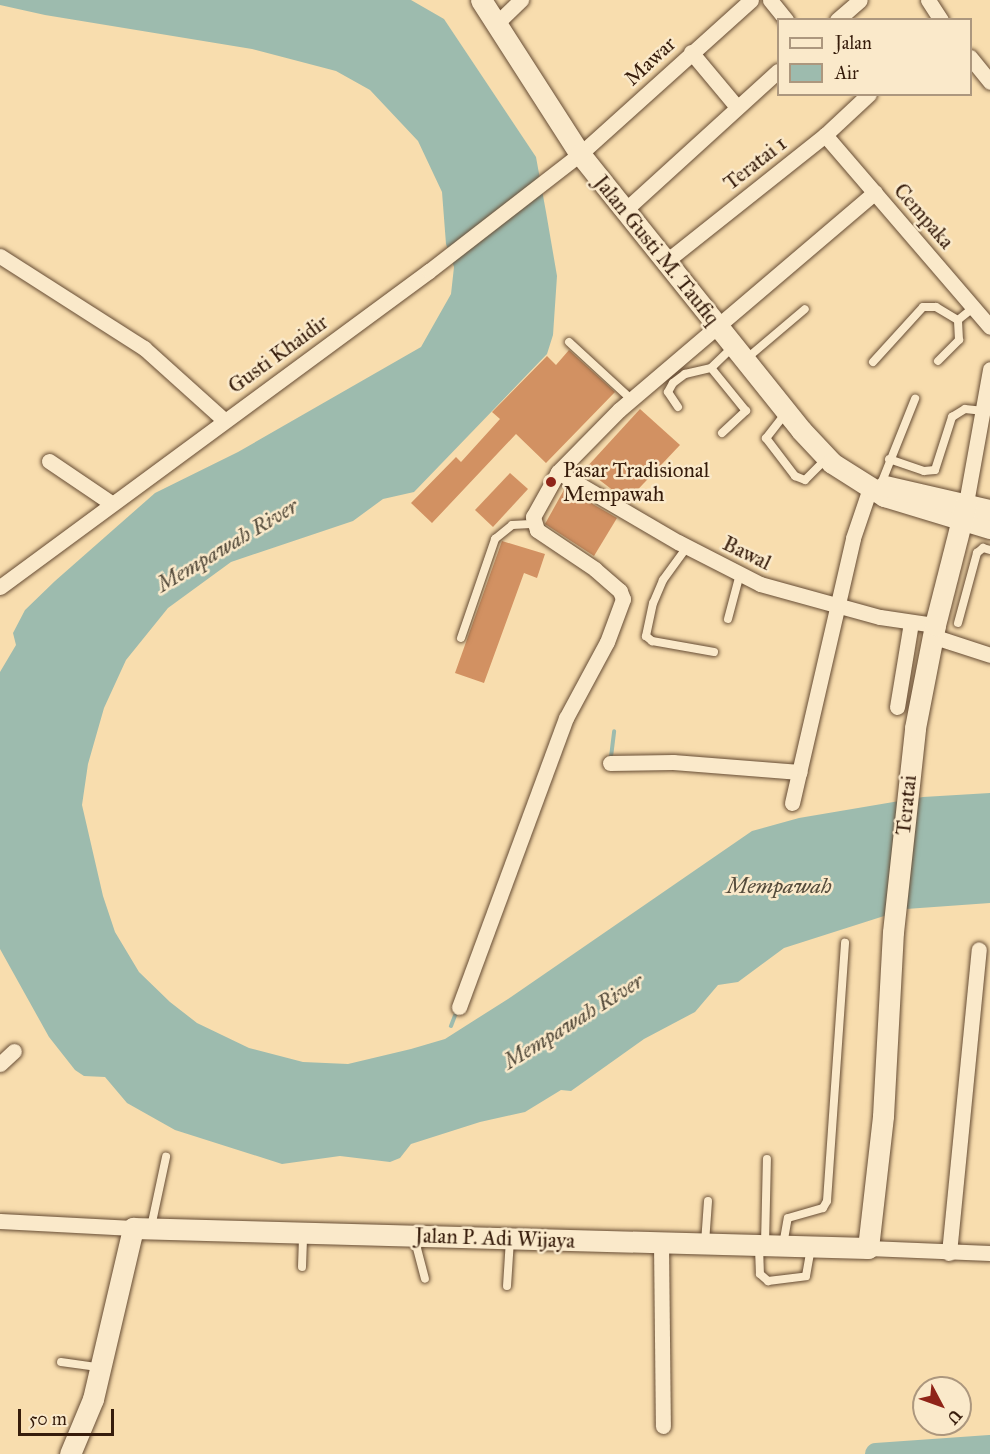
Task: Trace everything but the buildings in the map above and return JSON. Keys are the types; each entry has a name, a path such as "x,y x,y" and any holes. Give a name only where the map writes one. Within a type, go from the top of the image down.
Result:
{"main road":[{"name":"Jalan Gusti M. Taufiq","path":"481,0 580,154 664,263 828,458 870,485 964,513 990,528"},
{"name":"Jalan Gusti M. Taufiq","path":"964,513 990,510"},
{"name":"Teratai","path":"868,1248 883,1116 893,932 905,807 933,631 964,513"},
{"name":"Jalan P. Adi Wijaya","path":"142,1228 868,1248"},
{"path":"70,1454 102,1367 142,1228"}],"street":[{"path":"496,24 521,0"},
{"name":"Mawar","path":"580,154 751,0"},
{"path":"770,0 784,18"},
{"path":"840,10 860,0"},
{"path":"928,0 940,18"},
{"path":"691,52 737,107"},
{"path":"972,60 990,82"},
{"path":"624,211 777,71"},
{"name":"Teratai 1","path":"664,263 825,135 867,96"},
{"name":"Cempaka","path":"825,135 990,327"},
{"name":"Gusti Khaidir","path":"0,587 111,503 429,271 580,154"},
{"path":"459,1007 566,718 607,642 622,599 620,591 603,576 531,524 558,472 632,400 875,192"},
{"path":"0,256 144,348 224,420"},
{"name":"Teratai","path":"964,513 984,442 984,411 990,369"},
{"path":"49,461 111,503"},
{"name":"Bawal","path":"558,472 687,547 784,592 911,622 990,655"},
{"path":"792,803 853,538 870,485"},
{"path":"897,706 911,622"},
{"path":"610,763 673,762 800,772"},
{"path":"949,1252 980,948"},
{"path":"0,1064 14,1051"},
{"name":"Jalan P. Adi Wijaya","path":"0,1221 142,1228"},
{"path":"661,1243 663,1426"},
{"name":"Jalan P. Adi Wijaya","path":"868,1248 990,1253"}],"lane":[{"path":"873,362 923,307 936,307 958,320"},
{"path":"958,320 974,307"},
{"path":"678,408 668,392 673,383 686,374 711,368 739,353 805,309"},
{"path":"938,361 959,340 958,320"},
{"path":"569,342 632,400"},
{"path":"711,368 745,410 722,433"},
{"path":"870,485 890,459 915,399"},
{"path":"890,459 924,471 935,470 957,410 984,411"},
{"path":"787,412 766,438 795,476 805,480 828,458"},
{"path":"461,638 495,538 512,525 531,524"},
{"path":"687,547 663,580 653,603 646,636 652,641 714,652"},
{"path":"958,623 977,553 983,548 990,550"},
{"path":"728,619 740,573"},
{"path":"811,1247 806,1276 768,1281 760,1274 769,1246 788,1218 823,1208 828,1201 845,943"},
{"path":"142,1228 166,1157"},
{"path":"767,1159 769,1246"},
{"path":"705,1244 708,1201"},
{"path":"302,1267 303,1233"},
{"path":"414,1236 425,1279"},
{"path":"507,1286 510,1238"},
{"path":"61,1362 102,1367"}],"water":[{"name":"Mempawah","path":"0,0 411,0 444,19 536,157 557,276 553,335 547,354 414,492 383,499 353,521 231,562 168,608 126,660 104,708 88,764 82,805 103,896 115,932 139,972 170,1002 197,1023 249,1048 303,1062 348,1064 411,1049 445,1039 511,997 752,831 799,818 923,797 990,793 990,903 906,909 784,948 738,982 718,985 695,1012 644,1039 571,1091 561,1090 525,1112 480,1122 411,1144 400,1158 390,1162 340,1156 282,1164 175,1130 127,1103 105,1077 84,1076 75,1070 49,1037 0,949 0,672 16,645 13,633 25,610 155,493 238,452 421,347 451,294 454,267 446,244 442,192 418,141 370,90 336,71 252,49 45,15 0,5"}],"waterway":[{"path":"611,757 614,731"},
{"path":"451,1026 457,1010"},
{"path":"876,1454 990,1446"}],"place":[{"name":"Pasar Tradisional Mempawah","path":"551,482"}],"water label":[{"name":"Mempawah River","path":"227,545"},
{"name":"Mempawah River","path":"573,1021"}]}
